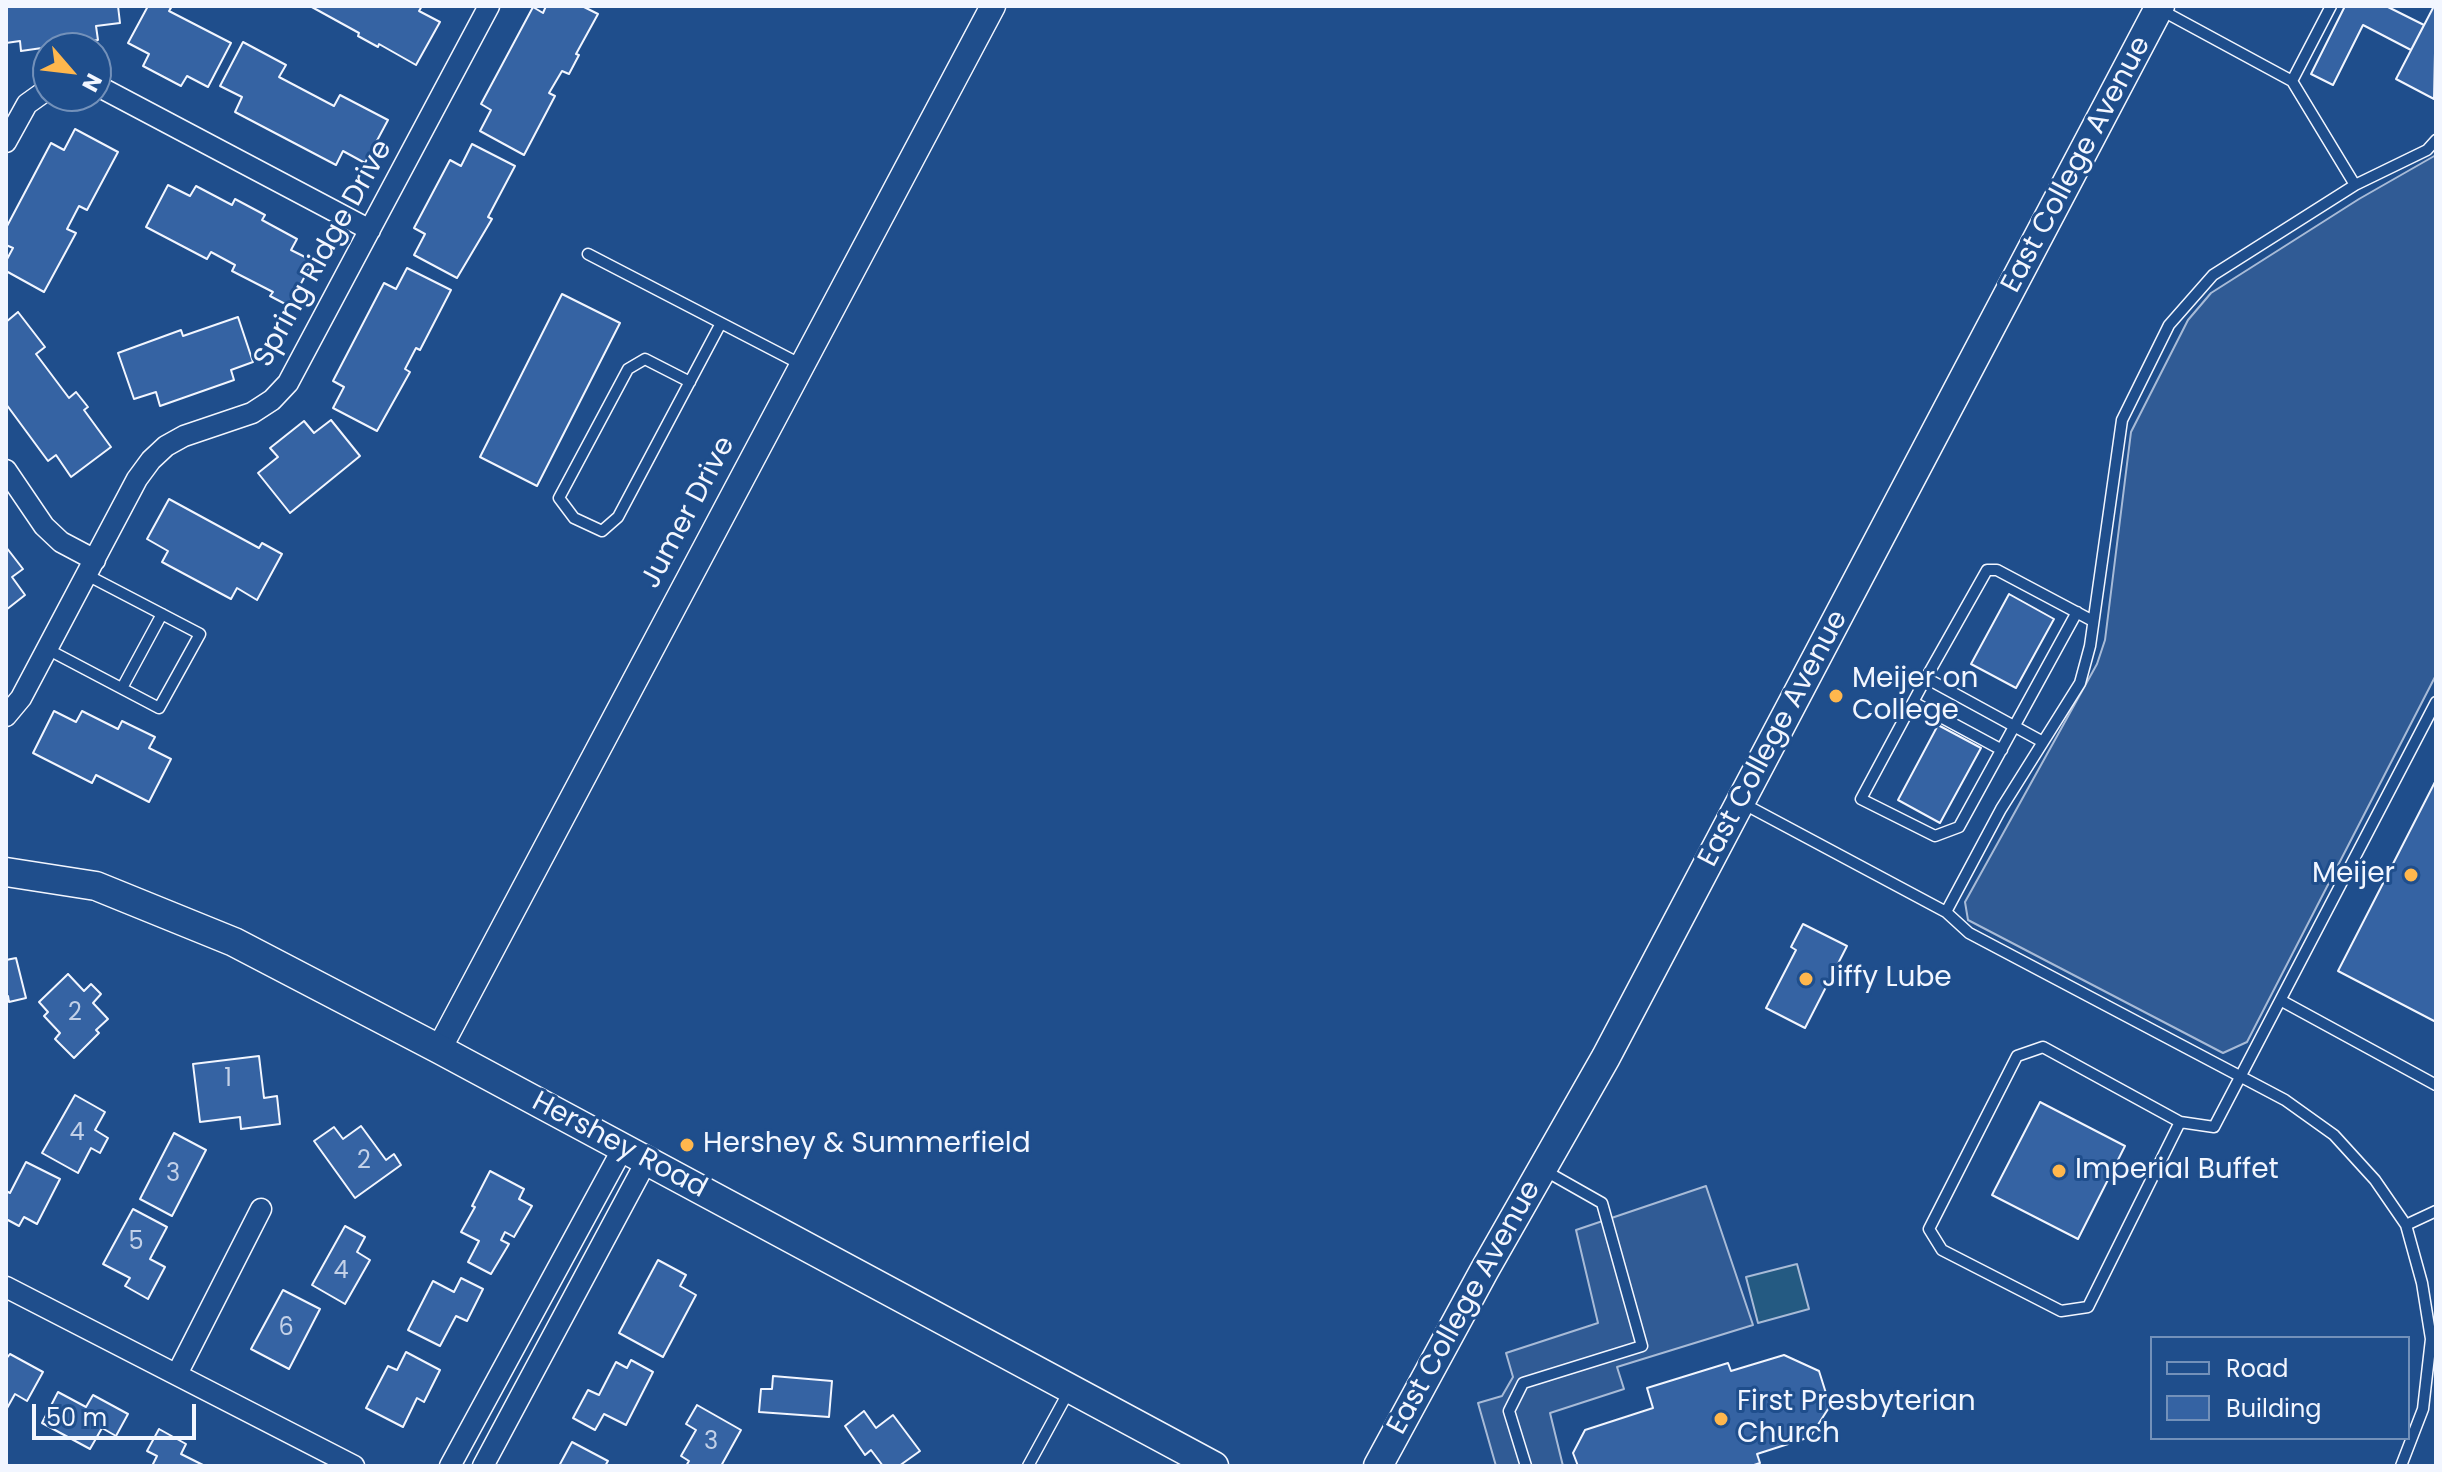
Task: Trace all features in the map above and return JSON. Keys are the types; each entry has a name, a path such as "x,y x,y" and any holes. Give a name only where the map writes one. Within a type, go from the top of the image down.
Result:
{"main road":[{"name":"East College Avenue","path":"1378,1466 1606,1057 2160,8"},
{"name":"Hershey Road","path":"6,872 96,886 221,936 439,1049 1214,1466"}],"street":[{"name":"Spring Ridge Drive","path":"6,716 21,698 137,479 151,460 184,436 252,413 272,400 288,383 489,6"},
{"name":"Jumer Drive","path":"439,1049 993,6"},
{"path":"112,93 370,230"},
{"path":"6,142 32,100"},
{"path":"6,470 44,526 91,568"},
{"path":"450,1466 539,1301 635,1154"},
{"path":"483,1466 565,1314 635,1154"},
{"path":"177,1374 261,1209"},
{"path":"6,1287 354,1466"},
{"path":"539,1301 565,1314"}],"lane":[{"path":"2292,81 2331,6"},
{"path":"2160,8 2292,81 2355,185"},
{"path":"1946,912 2001,809 2080,683 2090,646 2122,420 2169,325 2213,275 2355,185 2427,150 2436,140"},
{"path":"588,254 802,365"},
{"path":"690,382 645,359 628,369 559,498 574,518 602,531 618,517 690,382 721,323"},
{"path":"47,649 159,708 200,634 162,614 91,568"},
{"path":"2077,612 1959,827 1935,836 1861,799 1987,570 1997,570 2077,612 2093,621"},
{"path":"122,688 162,614"},
{"path":"1926,678 2043,742"},
{"path":"1913,702 2002,750"},
{"path":"2180,1122 2088,1307 2061,1311 1942,1250 1929,1229 2017,1056 2043,1047 2180,1122 2214,1127 2436,702"},
{"path":"1741,802 1946,912 1969,933 2285,1100 2334,1135 2375,1180 2406,1225 2422,1283 2431,1339 2423,1409 2401,1466"},
{"path":"2282,1001 2436,1085"},
{"path":"1526,1466 1509,1411 1523,1383 1642,1346 1602,1203 1542,1169"},
{"path":"2406,1225 2436,1211"},
{"path":"1028,1466 1070,1389"}],"shaded area":[{"path":"2436,155 2436,675 2247,1042 2223,1053 1968,920 1965,902 2097,664 2105,640 2131,432 2188,320 2211,293 2359,199"},
{"path":"1706,1186 1753,1325 1617,1367 1624,1389 1550,1413 1563,1466 1496,1466 1478,1403 1502,1396 1513,1377 1506,1353 1598,1323 1576,1230"},
{"path":"1797,1264 1809,1309 1758,1323 1746,1277"}],"building":[{"path":"6,6 118,6 120,23 96,26 97,32 32,32 32,49 21,51 20,41 6,43"},
{"path":"148,6 167,6 171,8 169,11 231,43 208,87 187,76 181,86 143,66 149,54 128,43"},
{"path":"310,6 422,6 419,11 440,22 416,65 358,36 359,33"},
{"path":"546,6 582,6 598,14 576,54 579,55 569,74 562,71 549,93 555,96 524,155 480,131 491,110 481,104 533,7 543,13"},
{"path":"2345,6 2386,6 2424,25 2411,50 2363,25 2333,85 2311,74"},
{"path":"2436,6 2434,99 2396,79"},
{"path":"243,42 286,65 279,77 334,106 340,95 388,120 365,163 343,151 336,165 235,112 242,97 220,86"},
{"path":"75,129 118,152 87,210 79,206 67,229 76,233 44,292 6,271 6,261 13,248 6,245 6,228 51,143 64,150"},
{"path":"472,144 515,166 488,217 492,219 457,278 414,255 425,234 414,228 450,160 461,166"},
{"path":"168,185 190,196 196,186 232,205 235,199 265,215 262,220 297,239 291,250 313,261 289,306 270,296 273,292 232,271 235,265 211,252 207,259 146,227"},
{"path":"407,268 451,290 420,350 416,348 405,369 410,372 377,431 333,408 344,387 333,381 384,283 396,289"},
{"path":"562,294 620,323 537,486 480,457"},
{"path":"18,312 45,347 36,354 69,398 76,392 88,407 84,410 111,447 71,477 56,455 48,461 6,404 6,322"},
{"path":"238,317 253,362 231,370 234,380 160,406 156,392 134,399 118,353 181,330 183,336"},
{"path":"331,420 360,456 290,513 258,473 278,457 270,448 304,421 314,433"},
{"path":"169,499 259,548 262,543 282,554 257,600 237,588 231,599 162,562 168,551 147,539"},
{"path":"6,547 23,569 12,577 25,595 6,610"},
{"path":"2009,594 2054,619 2016,688 1971,664"},
{"path":"54,711 76,722 82,711 118,729 122,721 155,737 149,748 171,759 149,802 96,775 92,783 33,753"},
{"path":"1938,725 1981,748 1940,823 1898,800"},
{"name":"Meijer","path":"2436,780 2436,1022 2338,971"},
{"name":"Jiffy Lube","path":"1803,924 1847,946 1805,1028 1766,1008 1796,950 1791,947"},
{"path":"16,958 26,998 9,1002 6,997 6,960"},
{"path":"68,974 84,991 91,984 101,994 93,1003 108,1019 96,1030 99,1033 74,1058 55,1039 60,1033 44,1016 48,1012 39,1002"},
{"path":"259,1056 264,1098 277,1096 280,1124 241,1129 240,1117 200,1122 193,1064"},
{"path":"75,1095 105,1112 95,1130 108,1138 100,1153 91,1148 78,1173 42,1153"},
{"name":"Imperial Buffet","path":"2040,1102 2125,1146 2078,1239 1992,1195"},
{"path":"361,1126 386,1160 394,1154 401,1165 355,1198 314,1141 334,1127 343,1139"},
{"path":"174,1133 206,1150 172,1216 140,1199"},
{"path":"26,1162 60,1179 37,1224 24,1217 19,1226 6,1219 6,1191 10,1193"},
{"path":"490,1171 524,1189 519,1199 532,1206 514,1237 505,1232 501,1240 509,1244 491,1274 468,1262 479,1241 461,1232"},
{"path":"133,1209 167,1227 150,1259 165,1267 148,1299 125,1286 130,1278 103,1264"},
{"path":"345,1226 365,1237 357,1252 370,1260 345,1304 312,1285"},
{"path":"658,1260 686,1275 680,1286 696,1295 663,1357 619,1333"},
{"path":"461,1278 483,1289 467,1321 456,1316 440,1346 408,1330 433,1281 454,1292"},
{"path":"283,1290 320,1309 289,1369 251,1349"},
{"path":"406,1352 440,1370 424,1402 417,1398 403,1427 366,1408 388,1366 397,1370"},
{"path":"10,1354 43,1372 27,1401 15,1394 6,1410 6,1359"},
{"name":"First Presbyterian Church","path":"1784,1355 1819,1371 1830,1406 1810,1437 1757,1454 1760,1463 1751,1466 1578,1466 1573,1453 1585,1430 1653,1408 1647,1388 1728,1363 1731,1371"},
{"path":"631,1360 653,1372 626,1425 604,1414 595,1430 573,1418 588,1390 599,1395 616,1362 627,1368"},
{"path":"773,1376 832,1381 829,1417 759,1412 761,1389 772,1389"},
{"path":"58,1392 86,1407 93,1395 128,1414 116,1436 102,1428 90,1449 42,1423"},
{"path":"697,1405 741,1430 721,1466 686,1466 689,1461 681,1456 696,1430 686,1424"},
{"path":"864,1411 876,1428 893,1415 920,1451 899,1466 883,1466 871,1450 865,1455 845,1426"},
{"path":"159,1429 186,1444 181,1454 205,1466 152,1466 157,1456 147,1451"},
{"path":"572,1442 608,1461 605,1466 559,1466"}],"place":[{"name":"Meijer on College","path":"1836,696"},
{"name":"Meijer","path":"2411,875"},
{"name":"Jiffy Lube","path":"1806,979"},
{"name":"Hershey & Summerfield","path":"687,1145"},
{"name":"Imperial Buffet","path":"2059,1171"},
{"name":"First Presbyterian Church","path":"1721,1419"}]}
